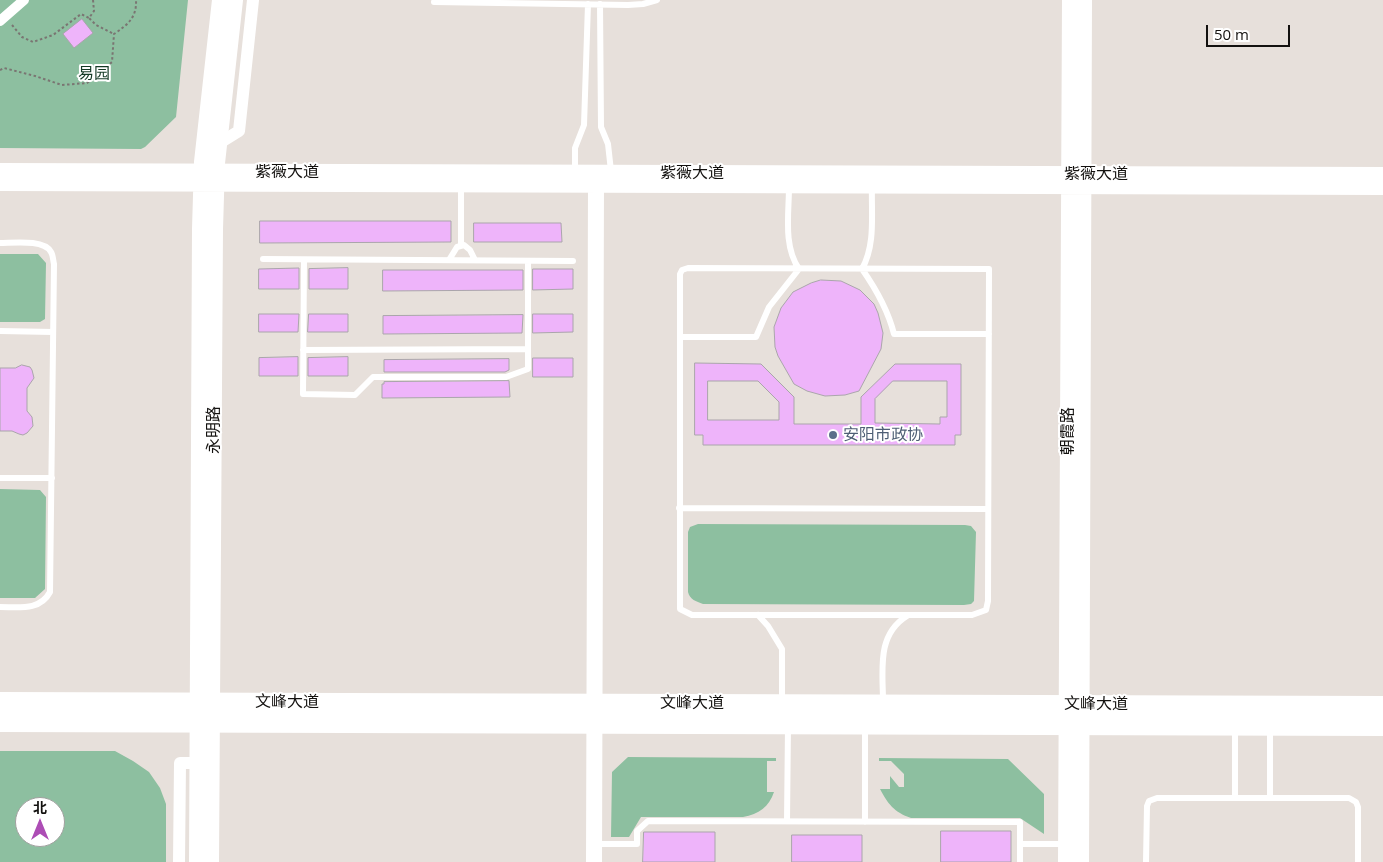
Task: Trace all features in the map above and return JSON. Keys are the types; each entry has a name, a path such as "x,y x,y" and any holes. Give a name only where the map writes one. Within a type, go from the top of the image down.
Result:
{"main road":[{"name":"文峰大道","path":"0,702 594,702 1383,706"},
{"name":"文峰大道","path":"0,722 1383,726"}],"street":[{"path":"3,19 24,0"},
{"name":"永明路","path":"212,862 205,723 209,178 206,115 220,0"},
{"name":"永明路","path":"209,178 218,144 235,0"},
{"path":"218,144 239,130 253,0"},
{"name":"朝霞路","path":"1070,0 1076,180 1074,725 1081,862"},
{"name":"朝霞路","path":"1076,180 1084,0"},
{"name":"紫薇大道","path":"0,171 461,184 872,186 1076,180 1383,175"},
{"name":"紫薇大道","path":"0,183 611,172 1076,180 1383,188"},
{"path":"594,862 596,185"},
{"name":"永明路","path":"197,862 197,763 205,723"},
{"name":"朝霞路","path":"1066,862 1074,725"},
{"path":"179,862 180,763 197,763"}],"lane":[{"path":"434,2 519,1 643,4 657,0"},
{"path":"575,172 575,148 584,125 588,4"},
{"path":"600,4 601,127 608,144 611,172"},
{"path":"461,184 461,246"},
{"path":"789,185 789,244 791,255 799,269"},
{"path":"862,269 871,240 872,186"},
{"path":"0,242 35,243 47,247 52,252 54,264 50,592 47,599 30,607 0,607"},
{"path":"449,260 454,251 461,246 467,247 475,260"},
{"path":"263,260 573,261"},
{"path":"304,260 303,394 355,395 373,377 506,378 528,369 528,261"},
{"path":"688,268 862,269 989,269 988,601 986,610 972,615 692,615 680,609 680,274 682,270 688,268"},
{"path":"680,337 756,337 770,307 799,269"},
{"path":"862,269 878,292 894,334 988,334"},
{"path":"0,331 53,332"},
{"path":"303,350 528,349"},
{"path":"0,478 52,478"},
{"path":"679,508 988,509"},
{"path":"758,615 768,626 782,649 782,703"},
{"path":"883,704 884,647 894,626 908,615"},
{"path":"787,821 788,724"},
{"path":"865,822 866,724"},
{"path":"1235,726 1235,798"},
{"path":"1270,726 1270,798"},
{"path":"1146,862 1146,806 1149,801 1157,798 1349,798 1358,807 1358,862"},
{"path":"594,844 637,844 637,831 648,821 1020,822 1020,862"},
{"path":"1020,844 1066,844"}],"path":[{"path":"89,18 94,11 94,0"},
{"path":"114,34 130,23 136,6 136,0"},
{"path":"3,19 22,36 33,42 53,35 81,14 89,18 96,25 114,34"},
{"path":"0,70 4,68 62,85 87,83 112,62 114,34"}],"green space":[{"name":"易园","path":"0,0 188,0 176,117 141,149 0,148"},
{"path":"0,254 38,254 46,263 45,319 40,322 0,322"},
{"path":"0,489 40,490 46,497 45,589 35,598 0,598"},
{"path":"698,524 971,526 976,532 974,601 971,604 964,605 703,604 692,599 688,592 688,532 690,527"},
{"path":"0,751 115,751 133,761 149,772 160,788 166,804 166,862 0,862"},
{"path":"628,757 776,758 776,761 767,761 767,792 774,792 763,809 749,816 641,817 629,837 611,837 612,772"},
{"path":"879,758 1008,759 1044,794 1044,834 1020,818 911,818 905,816 892,807 880,789 890,789 890,776 899,787 904,787 904,774 891,761 879,761"}],"building":[{"path":"82,19 93,33 74,48 63,34"},
{"path":"260,221 451,221 451,242 260,243"},
{"path":"474,223 561,223 562,242 474,242"},
{"path":"299,268 299,289 259,289 259,269"},
{"path":"348,268 348,289 309,289 309,269"},
{"path":"533,269 573,269 573,289 533,290"},
{"path":"383,270 523,270 523,290 383,291"},
{"path":"821,280 841,281 860,290 874,304 883,333 881,349 859,391 845,395 825,396 807,391 794,384 775,347 774,327 781,308 793,292"},
{"path":"259,314 299,314 298,332 259,332"},
{"path":"309,314 348,314 348,332 308,332"},
{"path":"533,314 573,314 573,332 533,333"},
{"path":"523,315 522,333 383,334 383,316"},
{"path":"298,357 298,376 259,376 259,358"},
{"path":"348,357 348,376 308,376 308,358"},
{"path":"533,358 573,358 573,377 533,377"},
{"path":"509,359 509,370 505,372 384,372 384,360"},
{"path":"695,363 761,364 794,397 794,424 861,424 861,397 895,364 961,364 961,435 955,435 955,445 703,445 703,435 695,435","holes":["708,381 758,381 779,402 779,420 708,420","893,381 947,381 947,417 940,417 940,424 875,423 875,399"]},
{"path":"22,365 30,367 34,378 27,388 27,411 32,417 33,426 23,435 12,431 0,431 0,368 15,368"},
{"path":"509,381 510,397 382,398 382,384 384,382"},
{"path":"941,831 1011,831 1011,862 941,862"},
{"path":"644,832 715,832 715,862 643,862"},
{"path":"792,835 862,835 862,862 792,862"}],"place":[{"name":"安阳市政协","path":"833,435"}]}
